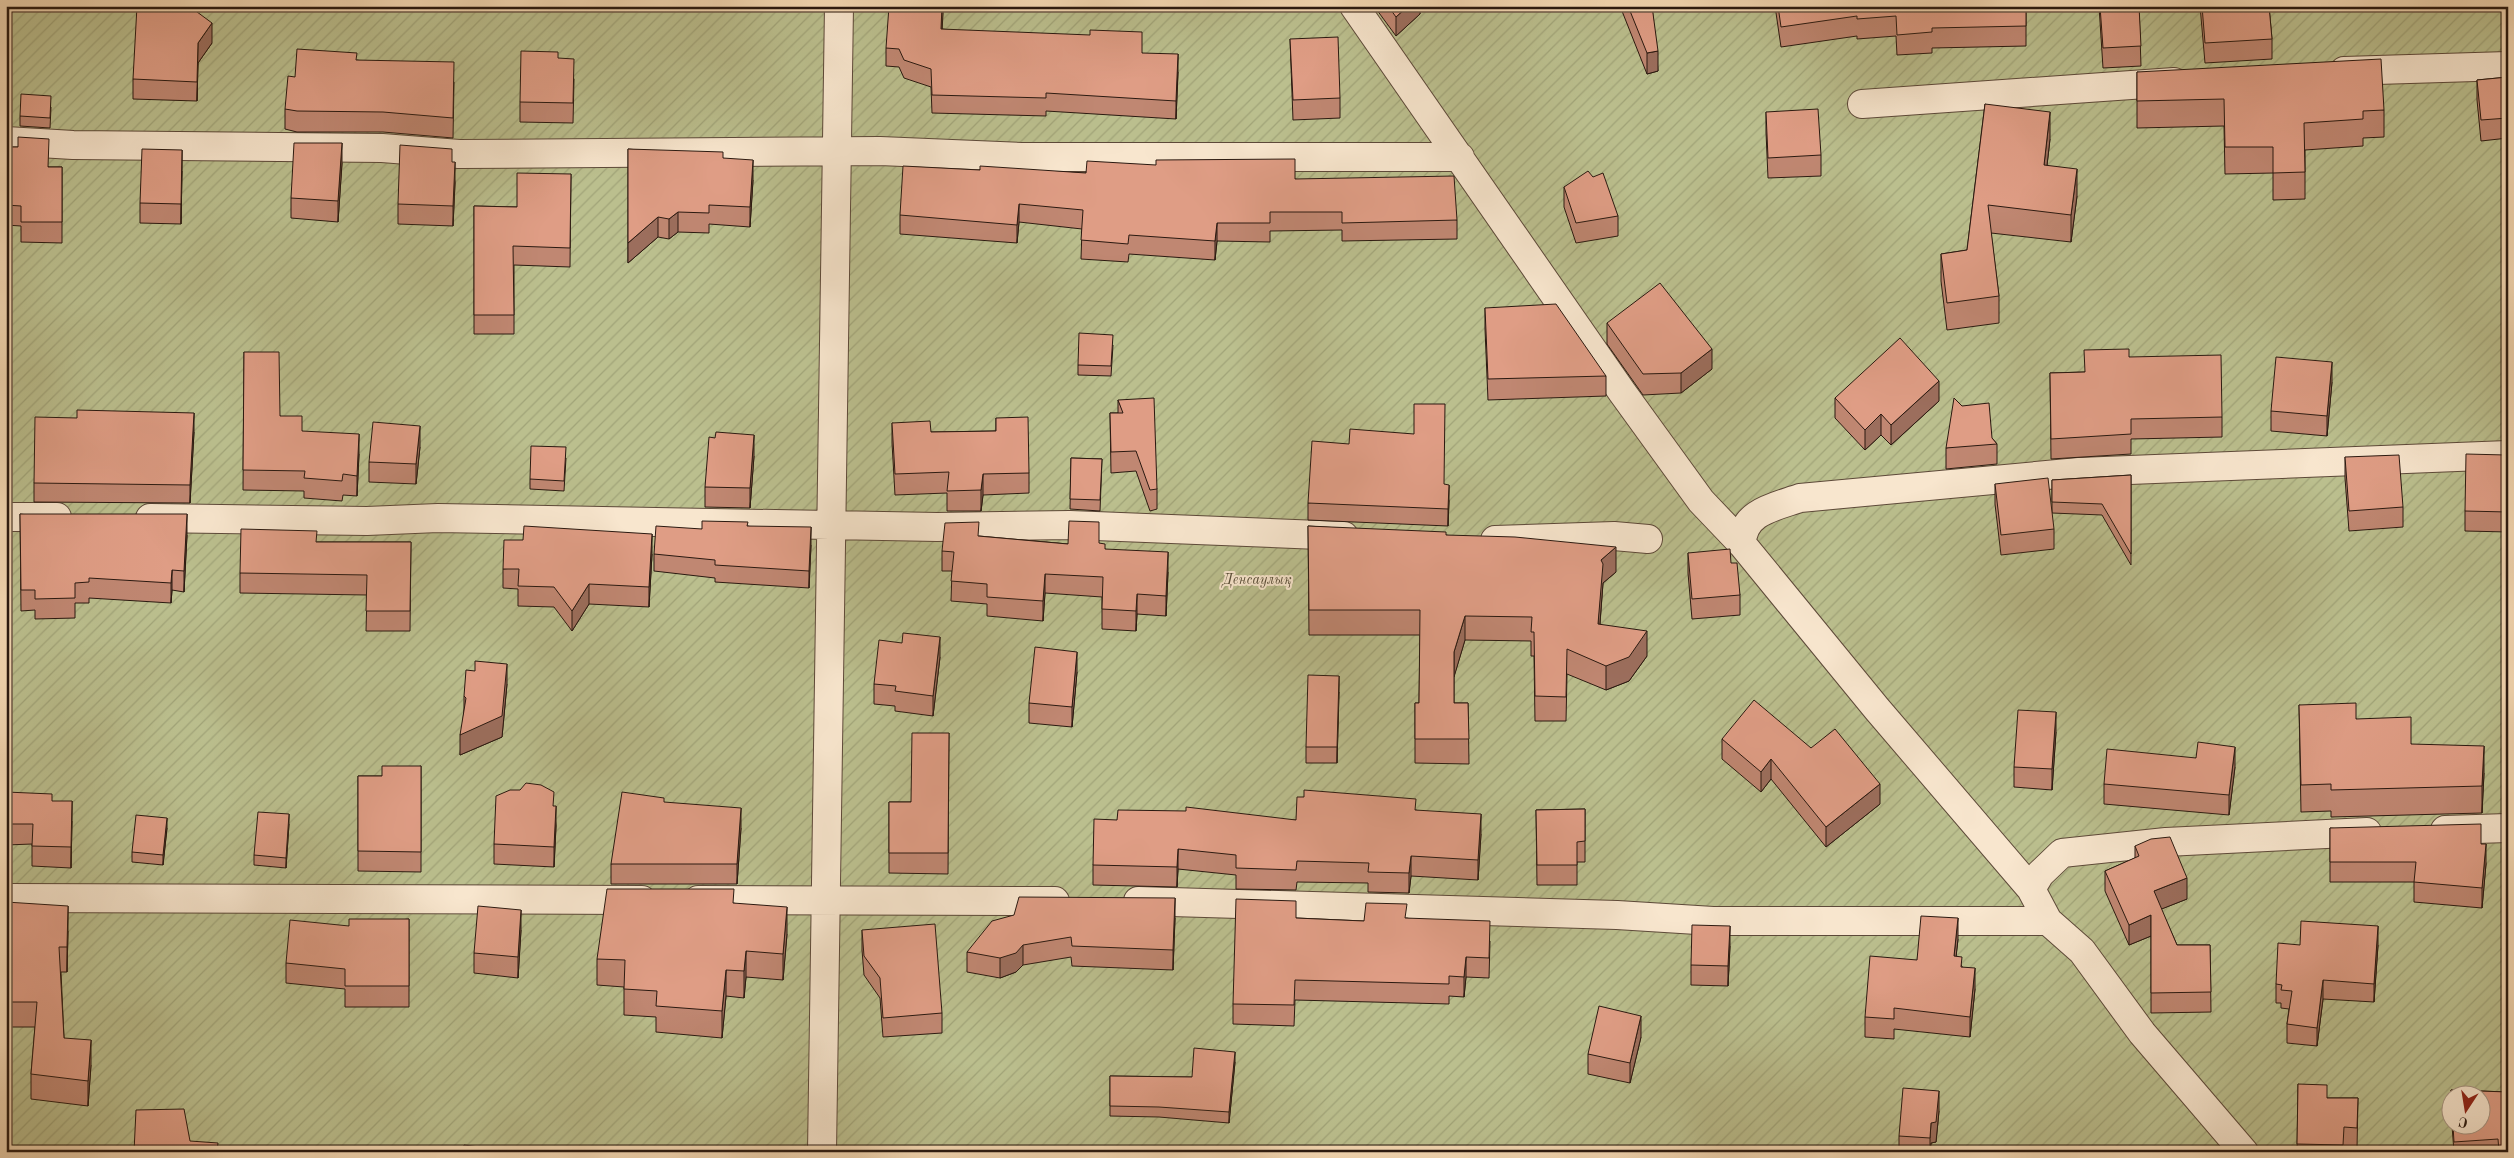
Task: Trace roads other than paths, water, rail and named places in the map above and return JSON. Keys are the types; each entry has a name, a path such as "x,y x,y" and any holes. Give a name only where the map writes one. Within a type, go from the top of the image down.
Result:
{"street":[{"path":"822,1152 839,6"},
{"path":"1354,6 1460,156 1530,261 1701,500 1742,544 1877,708 2032,889 2048,921 2082,951 2142,1033 2244,1152"},
{"path":"2323,72 2508,66"},
{"path":"1862,104 2198,80"},
{"path":"6,142 73,146 382,148 459,154 837,153 880,151 1021,158 1460,156"},
{"path":"1742,544 1742,533 1747,521 1766,510 1800,498 2079,472 2508,454"},
{"path":"6,517 82,518"},
{"path":"121,518 367,521 438,518 830,526 1070,525 1367,537"},
{"path":"1465,542 1614,536 1648,539"},
{"path":"2420,830 2508,828"},
{"path":"2032,889 2040,874 2062,853 2166,842 2294,834 2391,831"},
{"path":"6,898 1078,901"},
{"path":"1117,901 1617,915 1713,921 2048,921"}],"park label":[{"name":"Денсаулық","path":"1257,579"}]}
